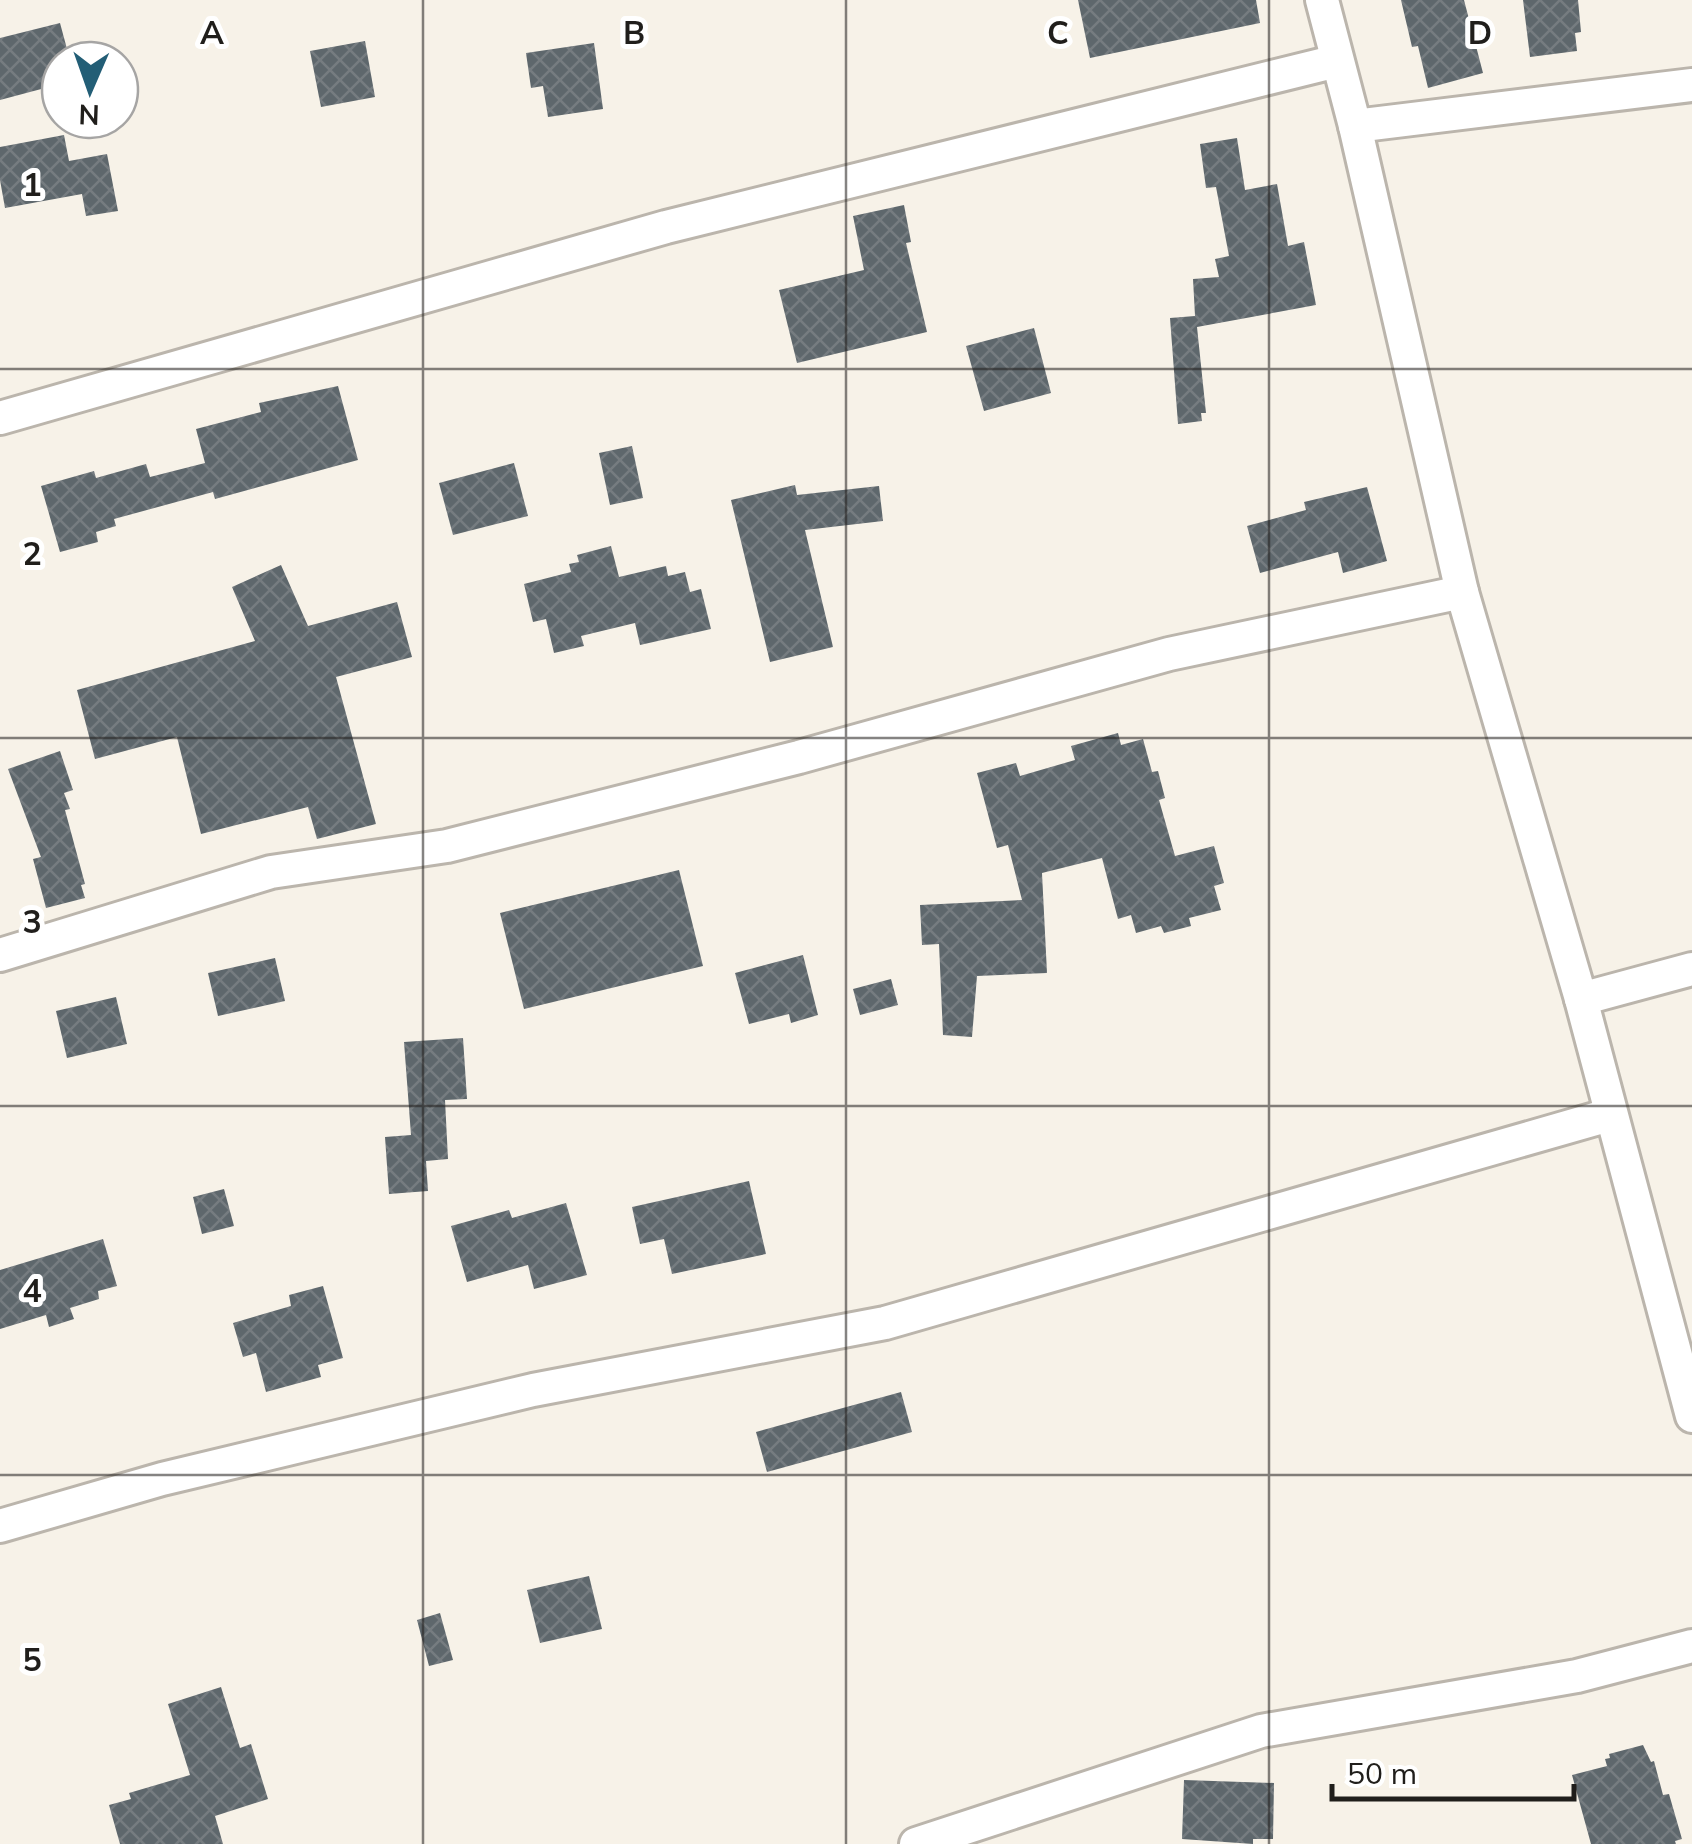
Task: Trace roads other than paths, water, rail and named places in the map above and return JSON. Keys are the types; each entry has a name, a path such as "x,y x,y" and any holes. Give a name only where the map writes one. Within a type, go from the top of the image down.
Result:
{"street":[{"path":"1322,0 1355,126 1462,592 1580,999 1692,1416"},
{"path":"0,418 666,227 1337,61"},
{"path":"1355,126 1692,85"},
{"path":"0,956 271,872 447,846 799,756 1169,654 1462,592"},
{"path":"1580,999 1692,968"},
{"path":"0,1526 162,1480 533,1390 885,1323 1610,1115"},
{"path":"916,1844 1260,1731 1577,1676 1692,1646"}]}
